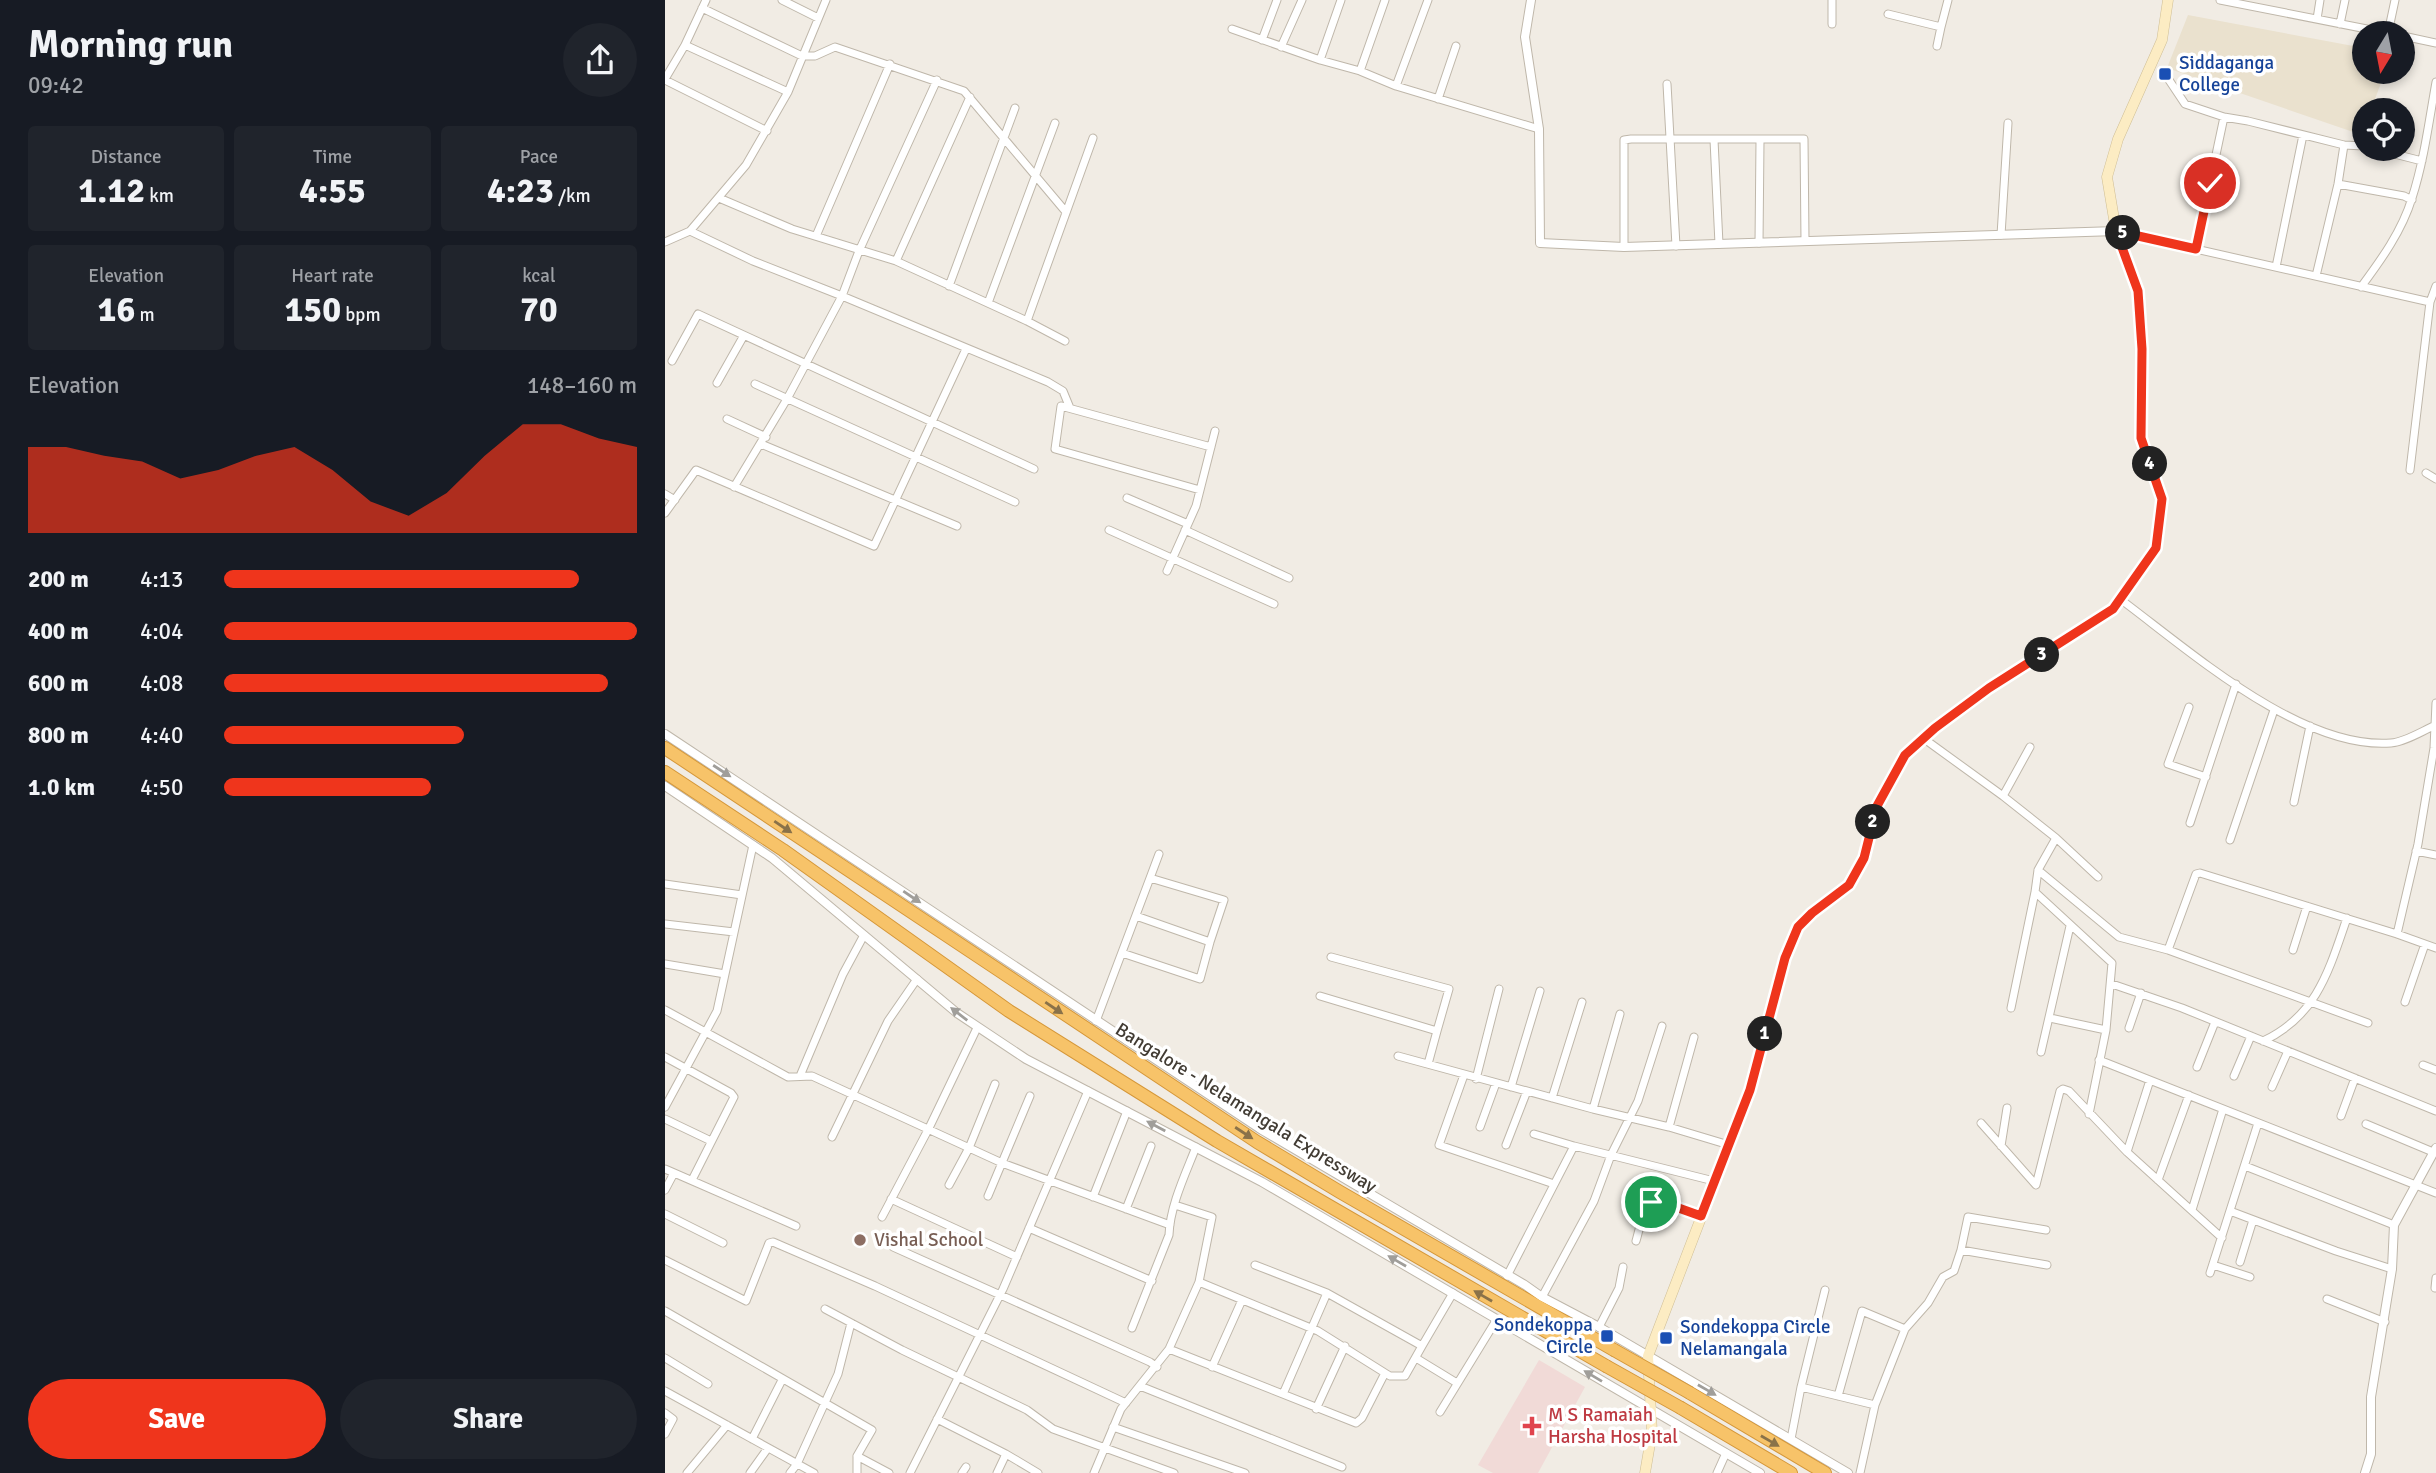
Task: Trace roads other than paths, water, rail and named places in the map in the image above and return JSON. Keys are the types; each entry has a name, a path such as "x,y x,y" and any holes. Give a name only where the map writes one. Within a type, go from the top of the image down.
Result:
{"highway":[{"name":"Bangalore - Nelamangala Expressway","path":"665,748 1257,1142 1825,1473"},
{"name":"Bangalore - Nelamangala Expressway","path":"665,772 783,850 1009,1012 1217,1141 1791,1473"}],"main road":[{"path":"1645,1473 1652,1432 1648,1356 1750,1090 1785,958 1798,927 1849,885 1864,858 1877,806 1905,755 1989,688 2113,609 2156,548 2162,499 2141,438 2142,349 2138,291 2116,231 2108,177 2118,139 2162,40 2168,0"}],"street":[{"path":"706,0 665,80 767,131"},
{"path":"782,0 818,18"},
{"path":"665,242 690,231 746,165 788,92 826,0"},
{"path":"1262,40 1277,0"},
{"path":"1281,47 1302,0"},
{"path":"1320,60 1341,0"},
{"path":"1360,71 1385,0"},
{"path":"1397,86 1428,0"},
{"path":"1531,0 1525,37 1539,129 1540,243 1625,247 1676,246 2116,231 2430,302"},
{"path":"1832,0 1832,24"},
{"path":"1937,46 1948,0"},
{"path":"2220,0 2352,26"},
{"path":"2316,19 2320,0"},
{"path":"2340,24 2345,0"},
{"path":"2391,21 2395,0"},
{"path":"702,8 802,56 815,56 835,47 964,91 1066,212"},
{"path":"1888,14 1941,27"},
{"path":"1233,29 1397,86 1539,129"},
{"path":"2415,39 2436,43"},
{"path":"685,45 788,92"},
{"path":"1438,99 1456,46"},
{"path":"816,236 890,64"},
{"path":"2165,74 2185,104 2224,117 2352,145"},
{"path":"734,487 787,399 842,296 859,251 937,80"},
{"path":"2361,286 2386,252 2412,200 2436,82"},
{"path":"1667,83 1676,246"},
{"path":"896,261 970,97"},
{"path":"949,286 1014,108"},
{"path":"2196,249 2224,117"},
{"path":"988,303 1055,122"},
{"path":"2001,235 2008,123"},
{"path":"2276,267 2304,135"},
{"path":"1027,321 1093,138"},
{"path":"1625,247 1624,140 1804,139 1805,241"},
{"path":"1714,140 1719,244"},
{"path":"1759,243 1760,141"},
{"path":"2316,276 2338,184 2344,145"},
{"path":"2415,158 2422,160"},
{"path":"2338,184 2404,196 2412,200"},
{"path":"719,198 792,229 896,261 1065,341"},
{"path":"690,231 754,261 1063,391 1069,408"},
{"path":"2410,470 2430,302 2436,286"},
{"path":"673,361 698,314 1034,469"},
{"path":"717,383 743,337"},
{"path":"665,513 696,470 874,546 966,349"},
{"path":"755,384 1014,502"},
{"path":"1200,490 1055,449 1061,406 1211,447"},
{"path":"727,419 763,440 957,526"},
{"path":"1167,571 1200,490 1215,431"},
{"path":"2426,473 2436,479"},
{"path":"665,494 675,500"},
{"path":"1127,498 1289,578"},
{"path":"1109,530 1274,604"},
{"path":"2120,599 2265,706 2340,739 2393,743 2436,725"},
{"path":"2190,823 2236,684"},
{"path":"2397,934 2416,851 2436,725 2436,703"},
{"path":"2189,707 2168,764 2206,777"},
{"path":"2230,840 2274,710"},
{"path":"2294,802 2310,726"},
{"path":"665,734 1262,1130 1542,1297 1848,1473"},
{"path":"1923,738 2056,838 2098,877"},
{"path":"2003,796 2030,747"},
{"path":"665,786 772,858 977,1028 1025,1059 1262,1182 1759,1473"},
{"path":"2011,1008 2038,870 2056,838"},
{"path":"665,1107 717,1011 753,845"},
{"path":"2416,851 2436,855"},
{"path":"1096,1021 1159,854"},
{"path":"2038,870 2119,937 2168,950 2368,1023"},
{"path":"2168,950 2196,873 2436,948"},
{"path":"1122,953 1200,979 1224,900 1150,878"},
{"path":"665,884 742,895"},
{"path":"2035,892 2112,962 2106,1030 2089,1114"},
{"path":"2293,950 2307,906"},
{"path":"1136,916 1210,942"},
{"path":"2263,1041 2290,1025 2312,1002 2332,964 2347,918"},
{"path":"665,924 734,932"},
{"path":"2041,1052 2070,926"},
{"path":"800,1076 843,974 864,935"},
{"path":"2405,1002 2425,944"},
{"path":"1331,957 1449,989 1428,1064"},
{"path":"665,964 725,974"},
{"path":"832,1138 888,1021 917,979"},
{"path":"2112,984 2251,1036 2436,1111"},
{"path":"1476,1079 1499,989"},
{"path":"1511,1087 1541,991"},
{"path":"2129,1028 2141,993"},
{"path":"1320,996 1437,1031"},
{"path":"1552,1098 1582,1002"},
{"path":"665,1010 788,1077 812,1076 1002,1163 1170,1225"},
{"path":"1593,1110 1620,1014"},
{"path":"2050,1018 2106,1030"},
{"path":"2197,1067 2215,1022"},
{"path":"1542,1297 1594,1201 1611,1155 1638,1101 1662,1026"},
{"path":"883,1217 977,1028"},
{"path":"2234,1076 2251,1036"},
{"path":"1669,1127 1694,1037"},
{"path":"2272,1087 2288,1051"},
{"path":"1398,1056 1729,1145"},
{"path":"665,1057 734,1097 692,1180"},
{"path":"2099,1059 2436,1193"},
{"path":"2423,1065 2436,1070"},
{"path":"1464,1075 1439,1145 1554,1184"},
{"path":"2341,1116 2355,1078"},
{"path":"2127,1153 2150,1080"},
{"path":"1480,1127 1496,1083"},
{"path":"949,1185 969,1148 995,1084"},
{"path":"910,1473 1000,1296 1089,1091"},
{"path":"1506,1145 1527,1091"},
{"path":"1981,1123 2035,1185 2060,1091 2069,1091 2127,1153 2222,1238"},
{"path":"2158,1180 2189,1095"},
{"path":"988,1196 1030,1096"},
{"path":"2001,1146 2007,1108"},
{"path":"2192,1210 2223,1109"},
{"path":"1093,1197 1127,1111"},
{"path":"665,1119 711,1141"},
{"path":"2250,1277 2211,1269 2258,1123"},
{"path":"2365,1473 2371,1454 2371,1397 2385,1322 2394,1226 2435,1150 2366,1124"},
{"path":"1534,1134 1714,1181"},
{"path":"1126,1209 1151,1146"},
{"path":"1507,1276 1574,1146"},
{"path":"1132,1328 1169,1235 1175,1205 1196,1147"},
{"path":"2245,1167 2394,1226"},
{"path":"665,1169 796,1226"},
{"path":"665,1190 674,1173"},
{"path":"891,1199 1017,1257"},
{"path":"1636,1241 1646,1207 1651,1202 1659,1201 1701,1216"},
{"path":"1094,1473 1121,1409 1169,1349 1199,1282 1212,1217 1175,1205"},
{"path":"2230,1211 2392,1269"},
{"path":"665,1214 723,1244"},
{"path":"1860,1473 1875,1405 1905,1329 1928,1303 1943,1277 1954,1271 1968,1217 2046,1230"},
{"path":"2240,1262 2253,1220"},
{"path":"1029,1228 1152,1281"},
{"path":"665,1260 746,1301 769,1243 773,1242 1126,1402"},
{"path":"893,1247 1157,1367"},
{"path":"1961,1250 2047,1265"},
{"path":"1255,1265 1327,1293 1422,1346"},
{"path":"1599,1328 1619,1288 1623,1267"},
{"path":"2435,1288 2436,1278"},
{"path":"1199,1282 1310,1327 1390,1376 1405,1376 1453,1293"},
{"path":"1791,1439 1825,1290"},
{"path":"1283,1394 1327,1293"},
{"path":"2327,1299 2385,1322"},
{"path":"1212,1367 1242,1300"},
{"path":"825,1309 958,1378 1027,1410 1053,1429 1174,1473"},
{"path":"665,1311 872,1430 857,1456 857,1473"},
{"path":"1838,1395 1862,1311 1905,1329"},
{"path":"1440,1412 1497,1319"},
{"path":"790,1473 797,1464 838,1374 851,1323"},
{"path":"1316,1409 1345,1346"},
{"path":"1169,1349 1356,1423 1385,1373"},
{"path":"665,1358 708,1384"},
{"path":"1416,1358 1457,1383"},
{"path":"752,1439 782,1380"},
{"path":"1140,1386 1342,1467"},
{"path":"1801,1387 1875,1405"},
{"path":"665,1391 814,1473"},
{"path":"665,1413 673,1419 665,1434"},
{"path":"937,1419 1006,1454 1033,1472"},
{"path":"687,1473 727,1425"},
{"path":"1113,1427 1245,1473"},
{"path":"750,1473 768,1448"},
{"path":"1717,1473 1726,1453"},
{"path":"996,1473 1006,1454"},
{"path":"857,1456 889,1473"}],"place":[{"name":"Siddaganga College","path":"2165,74"},
{"name":"Vishal School","path":"860,1240"},
{"name":"Sondekoppa Circle","path":"1607,1336"},
{"name":"Sondekoppa Circle Nelamangala","path":"1666,1338"},
{"name":"M S Ramaiah Harsha Hospital","path":"1532,1426"}]}
